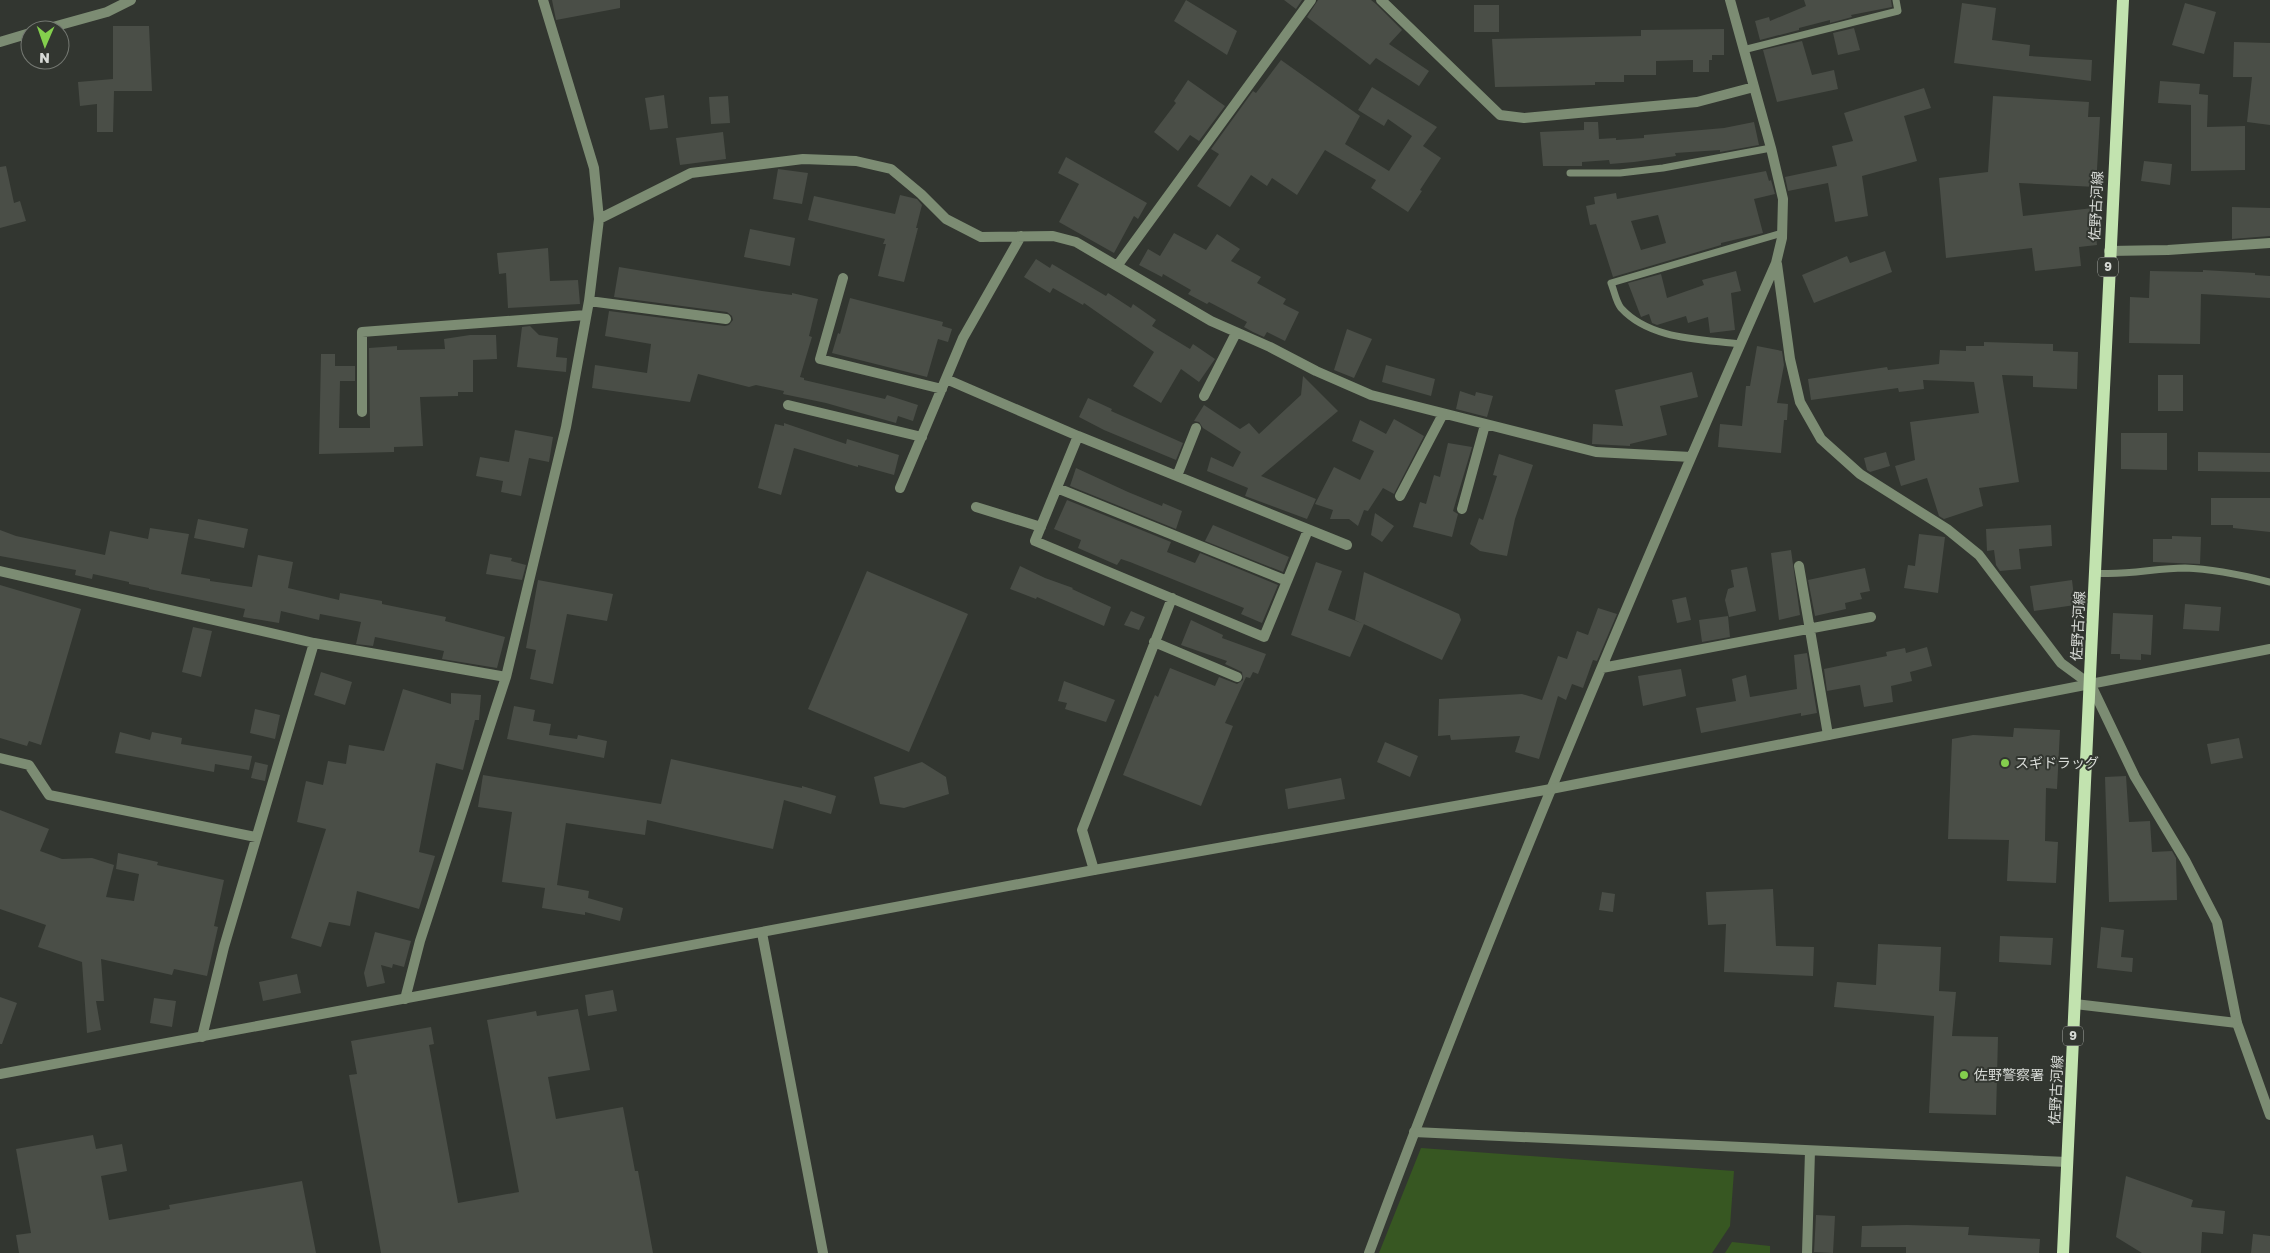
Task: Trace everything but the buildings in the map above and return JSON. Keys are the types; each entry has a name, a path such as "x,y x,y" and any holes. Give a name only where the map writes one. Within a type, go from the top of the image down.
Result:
{"main road":[{"name":"佐野古河線","path":"2063,1253 2091,685 2109,251 2123,0"}],"street":[{"path":"70,22 107,12 131,0"},
{"path":"406,999 423,932 506,676 566,427 589,301 599,219 594,168 543,0"},
{"path":"1117,266 1311,0"},
{"path":"1381,0 1500,115 1524,118 1697,102 1754,87"},
{"path":"1369,1253 1414,1132 1552,789 1691,457 1776,263 1782,233 1783,200 1771,148 1730,0"},
{"path":"0,42 20,36"},
{"path":"599,219 691,174 803,159 856,161 891,169 921,194 946,219 981,237 1053,236 1076,242 1211,321 1270,346 1316,371 1371,395 1596,452 1691,457"},
{"path":"900,488 964,338 1021,236"},
{"path":"2109,251 2168,250 2270,244"},
{"path":"1776,263 1790,359 1800,402 1821,439 1860,474 1947,530 1979,555 2061,663 2091,685 2135,777 2185,860 2217,922 2237,1023 2270,1115"},
{"path":"843,278 820,358 942,389"},
{"path":"589,301 726,319"},
{"path":"362,412 362,332 586,315"},
{"path":"1204,396 1236,333"},
{"path":"946,379 1078,436 1347,545"},
{"path":"788,405 922,437"},
{"path":"1400,496 1443,414"},
{"path":"1462,509 1485,425"},
{"path":"1177,476 1196,428"},
{"path":"1078,436 1036,541 1264,637 1308,530"},
{"path":"1057,488 1287,581"},
{"path":"976,506 1041,527"},
{"path":"1799,566 1828,735"},
{"path":"0,571 314,643 506,676"},
{"path":"1094,870 1082,830 1172,598"},
{"path":"1602,668 1870,617"},
{"path":"1154,642 1237,677"},
{"path":"202,1036 224,947 314,643"},
{"path":"0,1074 1094,870 1552,789 2270,649"},
{"path":"0,758 29,765 49,795 256,837"},
{"path":"762,933 823,1253"},
{"path":"2075,1004 2237,1023"},
{"path":"1414,1132 2067,1162"},
{"path":"1807,1253 1810,1151"}],"lane":[{"path":"1743,50 1898,11 1896,0"},
{"path":"1570,173 1620,173 1663,168 1771,148"},
{"path":"1740,344 1678,337 1647,327 1620,307 1611,283 1782,233"},
{"path":"2096,573 2110,574 2184,568 2232,572 2270,582"}],"green space":[{"path":"1421,1148 1734,1171 1730,1226 1712,1253 1379,1253"},
{"path":"1732,1242 1770,1246 1770,1253 1725,1253"}],"place":[{"name":"スギドラッグ","path":"2005,763"},
{"name":"佐野警察署","path":"1964,1075"}]}
